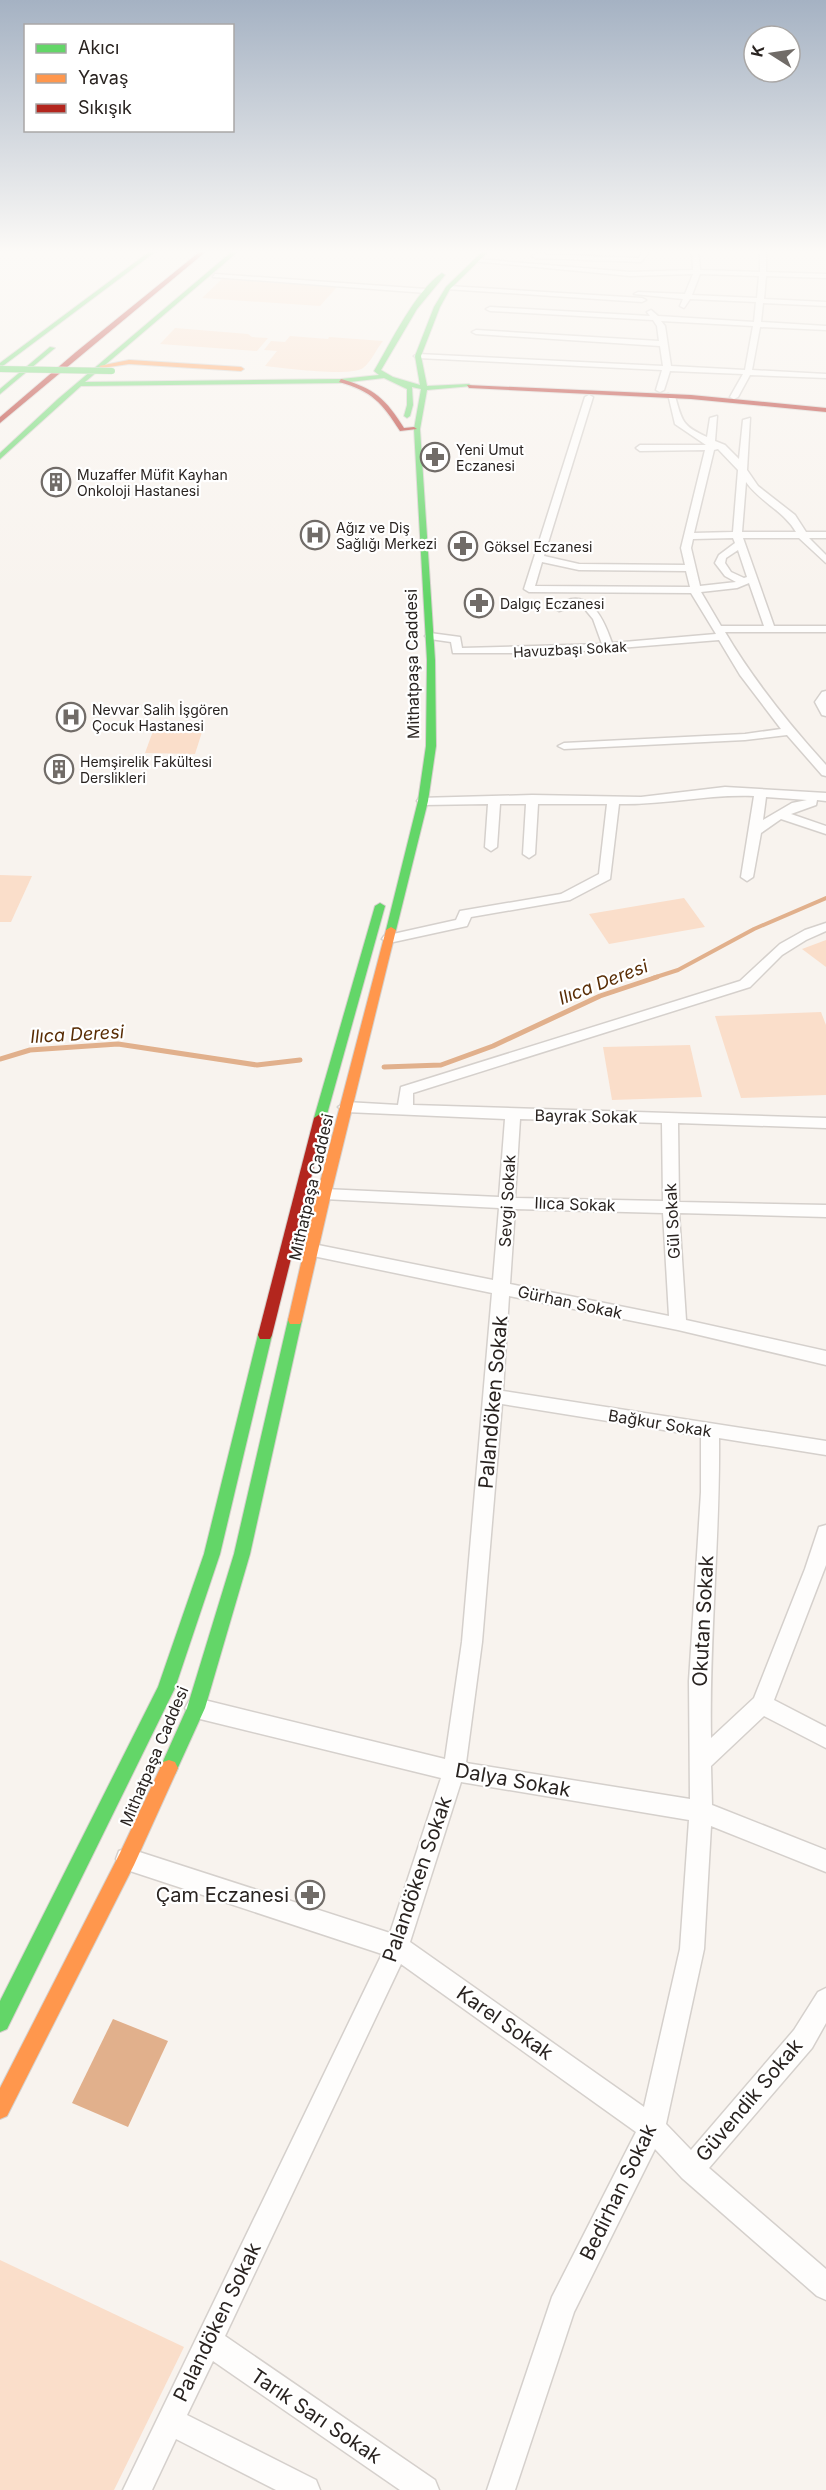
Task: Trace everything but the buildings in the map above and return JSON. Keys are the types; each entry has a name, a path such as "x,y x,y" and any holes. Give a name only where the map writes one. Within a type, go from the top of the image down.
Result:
{"main road":[{"path":"22,365 106,366 339,379"},
{"path":"0,392 32,365"},
{"path":"0,421 64,365"},
{"path":"191,365 339,379 360,385 379,394 402,435"},
{"name":"Mithatpaşa Caddesi","path":"381,374 393,365"},
{"name":"Mithatpaşa Caddesi","path":"0,2109 127,1859 196,1708 242,1554 324,1194 423,801 441,648 417,429 422,382 412,365"},
{"path":"0,457 60,399 106,366"},
{"path":"81,384 339,379 381,374 422,382 666,393 826,408"},
{"path":"381,374 410,388 410,405 402,435"},
{"path":"422,382 468,382 734,397 826,408"},
{"path":"402,435 417,429"},
{"name":"Mithatpaşa Caddesi","path":"0,2022 166,1688 182,1643 212,1554 291,1226 347,1017 385,888"}],"street":[{"path":"621,365 826,376"},
{"path":"734,397 749,365"},
{"path":"667,367 666,393 678,422 710,445"},
{"path":"589,397 529,589 695,590 719,588 748,580"},
{"path":"714,417 710,445 686,548 695,590 744,672 790,731 826,772"},
{"path":"747,420 738,540 748,580 770,629"},
{"path":"640,448 710,445 722,447 743,469 754,488 792,517 802,535 826,560"},
{"path":"688,536 738,540 826,535"},
{"path":"738,540 722,557 720,563 728,574 748,580"},
{"path":"539,558 579,567 690,568"},
{"path":"559,608 576,603 592,608 598,617 608,647"},
{"name":"Havuzbaşı Sokak","path":"441,648 502,652 608,647 720,633 770,629 826,629"},
{"path":"826,694 820,702 826,713"},
{"path":"564,746 745,738 790,731"},
{"path":"423,801 532,799 641,801 725,791 824,797"},
{"path":"747,877 761,793"},
{"path":"755,831 780,814 824,797"},
{"path":"529,854 532,799"},
{"path":"491,847 494,800"},
{"path":"388,939 462,923 465,914 565,897 605,876 613,800"},
{"path":"780,814 826,830"},
{"path":"405,1110 406,1090 745,984 758,976 765,964 778,952 816,930 826,927"},
{"name":"Bayrak Sokak","path":"346,1107 826,1123"},
{"name":"Sevgi Sokak","path":"503,1288 506,1203 513,1114"},
{"name":"Gül Sokak","path":"669,1117 671,1207 678,1324"},
{"name":"Ilıca Sokak","path":"324,1194 506,1203 826,1211"},
{"name":"Gürhan Sokak","path":"313,1250 678,1324 826,1358"},
{"name":"Palandöken Sokak","path":"137,2490 398,1947 454,1771 472,1642 503,1288"},
{"name":"Bağkur Sokak","path":"494,1396 826,1448"},
{"name":"Okutan Sokak","path":"701,1811 699,1681 710,1492 710,1431"},
{"path":"700,1762 762,1704 815,1569 826,1533"},
{"path":"762,1704 826,1738"},
{"name":"Dalya Sokak","path":"196,1708 454,1771 701,1811 826,1861"},
{"name":"Bedirhan Sokak","path":"501,2490 562,2307 652,2128 692,1949 701,1811"},
{"name":"Karel Sokak","path":"127,1859 398,1947 652,2128 691,2169 826,2287"},
{"name":"Güvendik Sokak","path":"691,2169 802,2039 826,2001"},
{"name":"Tarık Sarı Sokak","path":"208,2341 425,2490"},
{"path":"169,2421 306,2490"}],"shaded area":[{"path":"366,365 356,371 345,372 265,366"},
{"path":"153,731 202,732 195,754 145,753"},
{"path":"0,875 32,876 11,922 0,922"},
{"path":"684,898 705,927 609,944 589,914"},
{"path":"826,940 826,967 802,949"},
{"path":"821,1012 826,1025 826,1095 741,1098 715,1016"},
{"path":"690,1045 702,1097 612,1100 603,1047"},
{"path":"113,2019 168,2041 128,2127 72,2103"},
{"path":"0,2260 184,2347 114,2490 0,2490"}],"waterway":[{"name":"Ilıca Deresi","path":"653,978 678,970 754,929 826,898"},
{"name":"Ilıca Deresi","path":"384,1067 441,1065 493,1046 600,996 657,977"},
{"name":"Ilıca Deresi","path":"0,1059 30,1050 118,1044 257,1065 300,1060"}],"traffic: fast":[{"path":"0,392 32,365"},
{"path":"0,457 60,400 101,365"},
{"path":"380,365 377,371 410,388 410,405 407,416"},
{"path":"391,930 423,801 431,746 431,660 417,429 424,388 420,365"},
{"path":"0,369 112,371"},
{"path":"81,384 341,381 384,376 424,388 469,386"},
{"path":"320,1118 380,906"},
{"path":"169,1768 196,1708 242,1554 295,1320"},
{"path":"0,2022 166,1688 212,1554 265,1335"}],"traffic: slow":[{"path":"102,366 107,365"},
{"path":"180,365 241,369"},
{"path":"295,1320 324,1194 391,930"},
{"path":"0,2109 127,1859 169,1768"}],"traffic: jam":[{"path":"0,421 64,365"},
{"path":"341,381 363,388 378,397 402,430 414,429"},
{"path":"469,386 691,397 826,410"},
{"path":"265,1335 320,1118"}],"place":[{"name":"Yeni Umut Eczanesi","path":"435,457"},
{"name":"Muzaffer Müfit Kayhan Onkoloji Hastanesi","path":"56,482"},
{"name":"Ağız ve Diş Sağlığı Merkezi","path":"315,535"},
{"name":"Göksel Eczanesi","path":"463,546"},
{"name":"Dalgıç Eczanesi","path":"479,603"},
{"name":"Nevvar Salih İşgören Çocuk Hastanesi","path":"71,717"},
{"name":"Hemşirelik Fakültesi Derslikleri","path":"59,769"},
{"name":"Çam Eczanesi","path":"310,1895"}]}
